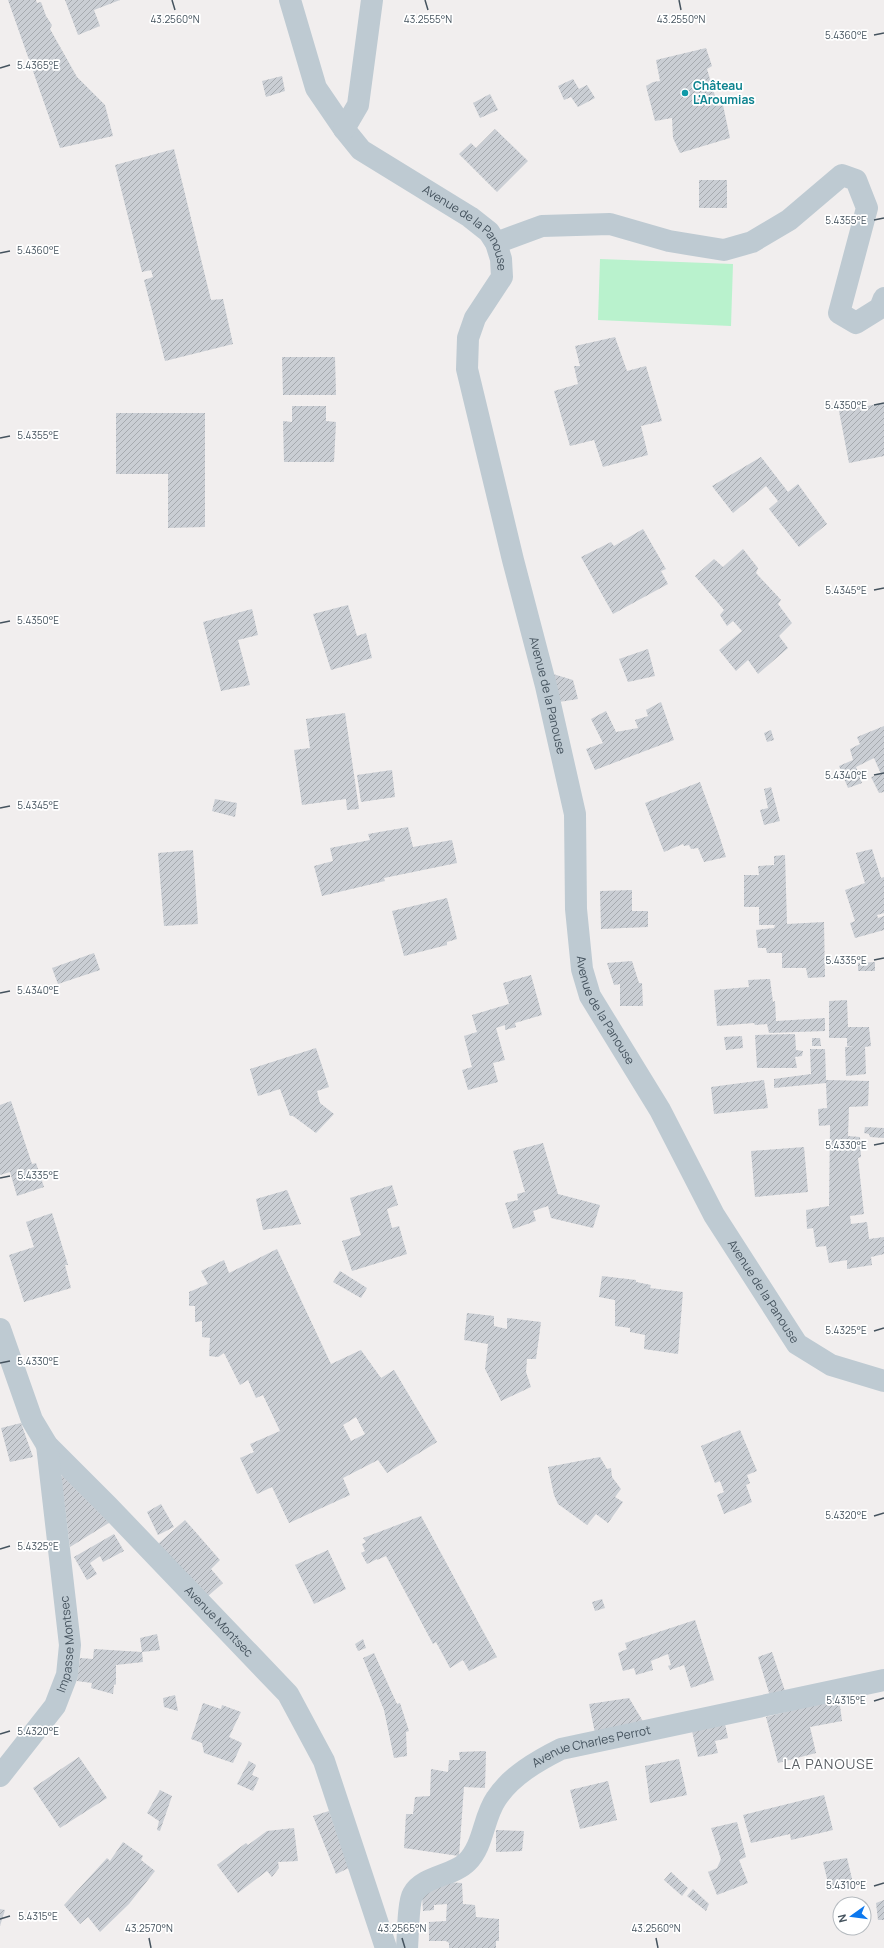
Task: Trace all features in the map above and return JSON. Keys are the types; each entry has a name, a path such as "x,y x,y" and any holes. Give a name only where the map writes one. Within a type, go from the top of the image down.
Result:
{"street":[{"name":"Avenue de la Panouse","path":"290,0 316,88 344,129 362,150 470,217 489,232 496,243 501,259 502,277 475,318 468,338 467,369 513,560 546,686 575,814 576,909 582,969 590,996 660,1110 714,1215 798,1344 831,1365 884,1381"},
{"path":"344,129 358,105 372,0"},
{"path":"496,243 542,226 610,224 669,241 724,250 752,242 789,220 842,174 856,180 867,208 839,313 856,323 880,308 884,298"},
{"name":"Avenue Montsec","path":"0,1329 32,1420 47,1445 108,1506 288,1694 324,1761 386,1948"},
{"name":"Impasse Montsec","path":"0,1776 55,1706 67,1675 70,1645 47,1445"},
{"name":"Avenue Charles Perrot","path":"407,1948 411,1896 416,1888 466,1863 475,1851 496,1799 513,1780 538,1761 561,1749 884,1680"}],"green space":[{"path":"600,259 733,264 731,326 598,320"}],"building":[{"path":"8,0 36,0 37,3 41,2 46,16 52,25 50,29 77,77 105,105 113,136 60,148"},
{"path":"65,0 120,0 94,10 100,26 78,35"},
{"name":"Château L'Aroumias","path":"706,48 712,66 707,69 718,106 723,105 730,138 680,153 673,138 672,118 655,121 646,86 653,82 660,81 656,60"},
{"path":"282,76 285,91 266,97 262,81"},
{"path":"573,79 579,89 587,85 595,98 578,107 571,97 564,100 558,86"},
{"path":"490,94 498,110 480,118 473,103"},
{"path":"495,129 528,161 497,192 459,154 471,143 476,148"},
{"path":"174,149 211,300 223,299 233,344 165,361 144,280 153,277 151,270 142,272 115,165"},
{"path":"699,180 727,180 727,208 699,208"},
{"path":"615,337 627,371 646,366 662,421 641,426 648,455 603,467 594,440 570,446 554,391 578,384 574,366 580,366 575,346"},
{"path":"282,357 335,357 336,395 283,395"},
{"path":"884,403 884,456 849,463 839,411"},
{"path":"292,406 326,406 326,421 336,422 334,462 284,462 283,421 292,422"},
{"path":"116,413 205,413 205,527 168,528 168,474 116,474"},
{"path":"761,457 788,492 798,484 827,524 799,547 769,509 778,501 766,486 733,513 712,486"},
{"path":"643,529 666,569 661,571 668,584 613,614 581,557 611,542 614,546"},
{"path":"743,549 758,568 756,573 781,600 778,604 792,623 779,636 788,648 758,674 748,660 736,671 719,650 742,631 733,621 727,626 720,615 724,610 695,576 714,559 723,567"},
{"path":"348,605 357,636 366,633 372,658 331,670 313,614"},
{"path":"252,609 258,635 238,640 250,685 221,691 203,622"},
{"path":"648,649 655,676 628,682 619,659"},
{"path":"553,674 573,680 578,699 559,702"},
{"path":"661,702 674,740 595,770 586,749 603,743 591,719 606,711 616,732 638,728 635,720 648,716 646,710"},
{"path":"345,713 359,809 347,810 346,799 302,805 294,750 310,748 306,719"},
{"path":"884,726 884,792 879,793 871,777 881,774 874,758 856,767 862,783 848,788 839,766 853,760 850,749 860,744 857,737"},
{"path":"771,730 774,740 767,742 764,733"},
{"path":"392,770 395,797 361,802 357,775"},
{"path":"700,782 726,857 704,862 698,848 691,849 689,845 684,846 683,844 664,852 645,803"},
{"path":"771,787 780,821 764,825 760,810 768,808 764,789"},
{"path":"215,799 237,803 235,817 212,811"},
{"path":"408,827 413,847 452,840 457,863 384,878 385,881 322,896 314,866 333,861 330,848 370,840 368,834"},
{"path":"872,849 881,878 884,877 884,913 877,915 878,918 884,916 884,930 855,938 850,923 855,921 845,890 865,883 856,853"},
{"path":"193,850 198,924 164,926 158,853"},
{"path":"785,855 787,924 824,922 825,977 808,978 806,968 782,968 782,953 767,953 766,948 758,948 756,930 774,928 775,925 759,925 759,907 744,907 744,875 759,875 758,866 774,865 774,856"},
{"path":"632,890 632,911 648,911 648,927 601,929 600,891"},
{"path":"447,898 457,939 447,942 447,945 404,956 392,911"},
{"path":"94,953 100,970 58,984 52,968"},
{"path":"632,961 639,983 642,983 643,1006 620,1006 620,984 614,985 607,963"},
{"path":"875,962 875,971 858,971 858,963"},
{"path":"531,975 542,1015 515,1023 516,1027 505,1030 505,1025 496,1028 505,1060 493,1063 498,1082 468,1090 462,1070 472,1067 464,1036 477,1032 472,1015 509,1004 503,983"},
{"path":"770,979 773,1002 775,1001 776,1021 825,1018 825,1031 769,1033 767,1024 755,1025 754,1023 717,1026 714,990 749,987 748,980"},
{"path":"847,1000 848,1027 869,1027 871,1046 865,1047 866,1074 846,1076 845,1047 854,1046 847,1046 847,1038 829,1038 829,1001"},
{"path":"795,1034 796,1050 803,1051 802,1056 795,1057 797,1068 757,1068 755,1035"},
{"path":"742,1036 743,1048 726,1050 724,1037"},
{"path":"812,1038 820,1038 821,1046 812,1046"},
{"path":"316,1048 329,1087 317,1091 320,1103 334,1114 316,1133 293,1116 290,1116 280,1089 258,1096 250,1069"},
{"path":"810,1049 825,1049 826,1080 869,1081 868,1106 849,1107 848,1136 860,1137 861,1157 858,1158 864,1214 850,1216 851,1224 867,1222 869,1239 884,1237 884,1254 871,1257 872,1265 847,1269 847,1260 829,1263 826,1246 816,1247 813,1228 807,1229 806,1210 829,1206 830,1125 819,1126 818,1109 827,1108 826,1083 774,1088 774,1079 811,1074"},
{"path":"764,1080 768,1108 714,1114 711,1087"},
{"path":"11,1101 32,1164 36,1163 44,1187 17,1196 10,1172 0,1175 0,1105"},
{"path":"865,1127 884,1128 884,1138 870,1137 869,1134 864,1133"},
{"path":"543,1143 558,1194 600,1205 593,1228 551,1218 548,1206 533,1211 536,1221 513,1229 505,1203 518,1200 517,1194 525,1192 513,1151"},
{"path":"804,1147 808,1192 755,1197 751,1151"},
{"path":"392,1185 398,1205 387,1209 392,1228 399,1226 407,1254 352,1271 342,1241 361,1235 350,1198"},
{"path":"287,1190 301,1224 263,1230 256,1199"},
{"path":"52,1213 68,1265 65,1265 71,1288 24,1302 9,1255 34,1247 26,1222"},
{"path":"277,1249 331,1364 361,1350 381,1378 394,1370 437,1442 387,1473 378,1460 343,1478 350,1495 289,1523 272,1487 257,1494 240,1458 254,1452 250,1444 280,1431 263,1395 256,1398 248,1380 240,1385 224,1353 218,1357 209,1356 210,1338 202,1337 202,1321 195,1322 195,1306 189,1306 189,1292 208,1284 201,1271 224,1260 229,1273","holes":["356,1417 365,1434 351,1441 343,1425"]},
{"path":"340,1271 367,1288 361,1298 333,1282"},
{"path":"602,1276 636,1280 636,1282 651,1285 650,1288 683,1292 678,1354 644,1349 645,1335 630,1332 630,1328 615,1326 615,1300 599,1297"},
{"path":"467,1313 494,1316 494,1326 507,1329 507,1318 541,1322 536,1359 527,1359 526,1372 531,1387 501,1401 485,1369 488,1344 464,1340"},
{"path":"21,1423 33,1457 10,1462 1,1428"},
{"path":"740,1430 757,1471 747,1475 750,1483 746,1485 752,1502 724,1514 717,1495 724,1492 720,1481 715,1483 701,1446"},
{"path":"600,1457 607,1469 611,1468 612,1477 621,1489 615,1497 623,1502 608,1523 596,1514 587,1525 558,1504 554,1495 548,1467"},
{"path":"65,1474 112,1521 70,1547 61,1476"},
{"path":"161,1504 174,1527 158,1535 147,1512"},
{"path":"421,1516 497,1657 469,1671 463,1660 450,1668 436,1642 433,1644 386,1556 367,1564 361,1553 365,1551 362,1544 366,1542 363,1538"},
{"path":"185,1520 220,1560 211,1569 223,1583 208,1596 158,1544"},
{"path":"114,1534 124,1551 103,1562 100,1556 90,1563 97,1574 87,1580 74,1557"},
{"path":"328,1550 346,1589 314,1604 295,1565"},
{"path":"602,1599 605,1608 595,1611 592,1602"},
{"path":"695,1620 714,1680 691,1688 684,1665 670,1670 668,1666 671,1665 668,1654 651,1661 653,1670 636,1675 634,1668 623,1671 618,1653 627,1649 625,1643"},
{"path":"157,1634 160,1650 142,1652 140,1638"},
{"path":"363,1639 366,1648 358,1651 355,1644"},
{"path":"94,1649 142,1652 143,1662 116,1665 116,1684 114,1685 113,1694 91,1688 92,1683 77,1681 80,1658 93,1659"},
{"path":"772,1652 786,1694 770,1696 758,1657"},
{"path":"374,1653 397,1704 400,1703 409,1731 406,1732 407,1756 394,1758 384,1710 363,1658"},
{"path":"175,1695 178,1711 164,1707 163,1698"},
{"path":"629,1698 644,1723 595,1733 589,1704"},
{"path":"839,1698 842,1721 810,1727 816,1753 778,1763 766,1717"},
{"path":"203,1703 221,1709 222,1705 241,1712 229,1737 242,1743 233,1763 204,1753 202,1743 191,1739"},
{"path":"725,1724 728,1738 715,1741 718,1753 698,1757 692,1731"},
{"path":"485,1751 485,1788 464,1787 459,1856 404,1848 406,1814 413,1814 415,1797 430,1796 431,1769 448,1772 449,1760 460,1760 459,1752"},
{"path":"79,1757 107,1798 60,1828 33,1788"},
{"path":"679,1759 687,1795 650,1803 645,1766"},
{"path":"249,1761 256,1765 252,1775 259,1778 253,1791 237,1784"},
{"path":"608,1781 617,1820 580,1829 570,1790"},
{"path":"160,1790 172,1796 160,1831 157,1830 159,1821 147,1813"},
{"path":"824,1795 833,1830 791,1840 790,1834 751,1843 743,1815"},
{"path":"329,1811 349,1868 336,1874 313,1816"},
{"path":"737,1822 746,1857 739,1860 748,1883 717,1895 708,1872 717,1868 721,1859 711,1828"},
{"path":"294,1828 298,1861 278,1862 279,1868 272,1877 267,1871 238,1893 217,1865 246,1843 248,1845 267,1831"},
{"path":"496,1830 524,1831 522,1851 496,1852"},
{"path":"123,1842 143,1856 141,1860 155,1871 129,1904 100,1932 88,1917 80,1924 64,1905 107,1858 110,1861"},
{"path":"847,1858 853,1883 829,1887 823,1862"},
{"path":"671,1872 688,1888 682,1896 664,1880"},
{"path":"443,1882 462,1883 463,1904 475,1905 476,1917 499,1919 499,1941 496,1941 496,1948 449,1948 449,1943 446,1941 429,1941 429,1922 446,1921 447,1904 434,1905 434,1910 423,1911 422,1896"},
{"path":"693,1889 709,1904 706,1911 687,1896"},
{"path":"884,1900 884,1920 878,1920 876,1903"},
{"path":"0,1909 5,1910 0,1926"}],"place":[{"name":"Château L'Aroumias","path":"685,93"}],"district":[{"name":"LA PANOUSE","path":"829,1764"}]}
